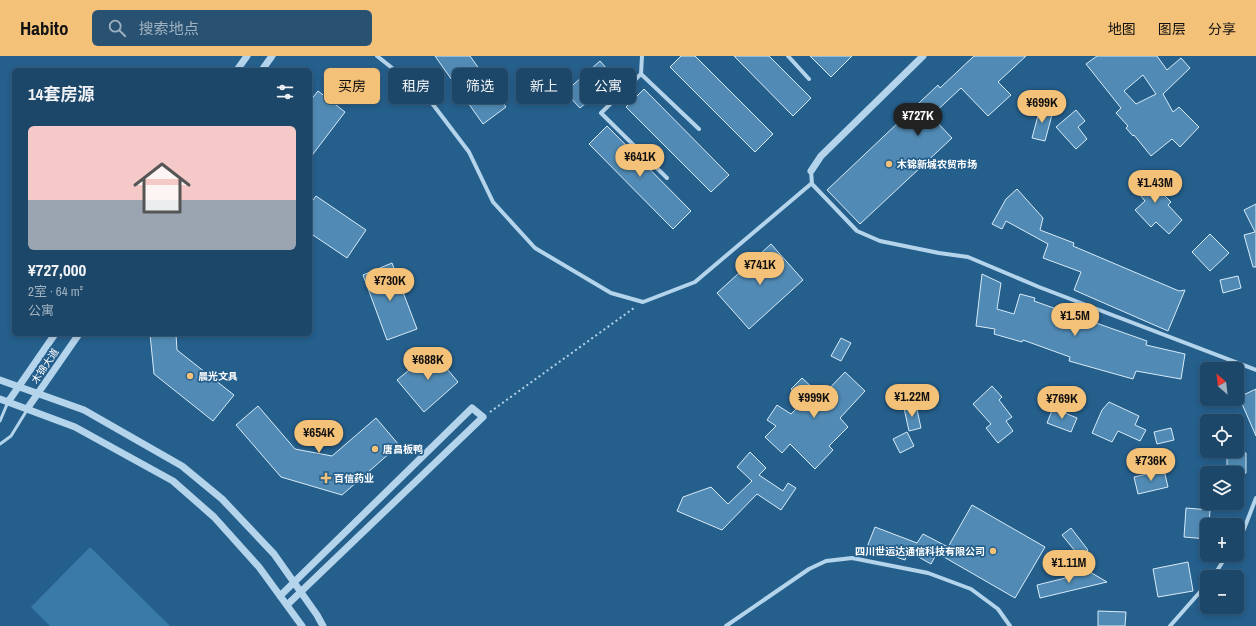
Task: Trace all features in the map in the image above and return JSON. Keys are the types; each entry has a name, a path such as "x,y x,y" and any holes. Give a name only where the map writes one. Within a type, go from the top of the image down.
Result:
{"street":[{"path":"238,68 247,56"},
{"path":"263,68 272,56"},
{"path":"377,56 426,94 469,152 493,202 535,248 611,293 643,302 695,282 812,183"},
{"path":"642,56 641,74 601,113 667,178"},
{"path":"788,56 809,79"},
{"path":"923,56 821,156 811,171 812,183 857,231 880,241 939,253 968,257 1039,287 1256,370"},
{"path":"641,74 699,129"},
{"name":"木锦大道","path":"8,402 54,336"},
{"name":"木锦大道","path":"28,409 78,336"},
{"path":"0,380 84,410 182,466 222,499 274,554 323,626"},
{"path":"0,399 76,426 173,481 214,517 259,567 302,626"},
{"path":"280,596 472,408 483,417 287,605"},
{"path":"1244,529 1256,498"},
{"path":"726,626 809,569 826,561 852,558 928,573 971,589 998,609 1010,626"},
{"path":"1170,626 1200,592"}],"lane":[{"path":"0,421 8,402"},
{"path":"0,444 11,436 28,409"}],"path":[{"path":"483,417 643,302"}],"shaded area":[{"path":"90,547 170,626 50,626 31,607"}],"building":[{"path":"435,56 470,56 478,68 452,68 452,80"},
{"path":"681,56 695,56 773,134 755,152 670,67"},
{"path":"734,56 769,56 811,98 793,116"},
{"path":"810,56 852,56 831,77"},
{"name":"木锦新城农贸市场","path":"974,56 1026,56 998,82 1011,95 988,116 961,88 931,116 952,138 860,224 827,190 938,85 940,88"},
{"path":"1097,56 1157,56 1167,70 1181,58 1190,68 1163,94 1173,112 1179,107 1199,127 1180,147 1172,139 1151,156 1134,135 1133,136 1126,128 1128,126 1116,113 1121,108 1086,64","holes":["1143,75 1156,94 1136,104 1124,91"]},
{"path":"600,61 606,68 592,68"},
{"path":"580,79 580,104 585,104 580,108 572,99 572,86"},
{"path":"644,89 729,175 711,192 626,107 629,104 636,104 636,97"},
{"path":"318,91 324,96 324,104 335,104 345,112 312,155 312,98"},
{"path":"469,104 504,104 506,107 483,124"},
{"path":"1040,108 1053,111 1045,141 1032,138"},
{"path":"1076,110 1085,121 1078,127 1087,139 1076,149 1056,127"},
{"path":"607,126 691,211 673,229 589,144"},
{"path":"1145,171 1157,186 1156,187 1171,202 1168,205 1182,220 1169,234 1156,222 1151,227 1135,210 1145,201 1130,183"},
{"path":"1017,189 1043,218 1040,230 1074,243 1073,246 1179,291 1185,290 1168,331 1074,290 1081,272 1043,258 1048,244 1006,221 1002,229 992,224 1006,199"},
{"path":"316,196 366,230 347,258 312,234 312,201"},
{"path":"1256,204 1256,267 1253,267 1244,235 1255,232 1244,210"},
{"path":"1210,234 1229,253 1210,271 1192,252"},
{"path":"771,244 803,280 749,329 717,293"},
{"path":"392,263 417,329 387,340 363,275"},
{"path":"982,274 1001,283 997,309 1014,314 1020,294 1035,298 1034,301 1147,341 1146,345 1185,354 1181,379 1136,371 1133,379 1069,361 1070,357 1023,340 1022,342 994,334 995,329 976,326"},
{"path":"1238,276 1241,288 1223,293 1220,280"},
{"path":"150,336 176,336 177,350 234,395 213,421 154,374"},
{"path":"841,338 851,343 841,361 831,356"},
{"path":"432,351 458,382 424,412 397,380"},
{"path":"845,372 865,391 840,418 848,427 829,446 833,450 815,469 790,444 782,453 765,437 776,426 767,420 777,405 791,414 804,401 791,389 802,378 815,390 817,388 823,395"},
{"path":"992,386 1002,397 999,400 1012,417 1006,421 1013,431 998,443 986,428 991,424 973,404"},
{"path":"1256,389 1256,436 1243,406 1244,395"},
{"path":"1109,402 1139,416 1135,425 1146,430 1140,441 1118,431 1112,442 1092,433 1102,410"},
{"path":"916,405 921,428 909,431 904,408"},
{"path":"258,406 295,449 332,456 376,418 399,445 342,495 281,477 236,425"},
{"path":"1053,408 1077,418 1071,432 1047,423"},
{"path":"1171,428 1174,440 1157,444 1154,432"},
{"path":"907,432 914,446 900,453 893,439"},
{"path":"750,452 766,468 759,475 783,491 788,483 796,488 781,510 757,494 722,530 677,511 683,497 711,487 728,504 752,481 737,467"},
{"path":"1244,453 1246,453 1246,473 1244,473 1244,466 1227,466 1227,458 1244,458"},
{"path":"1164,470 1168,487 1138,494 1134,477"},
{"name":"四川世运达通信科技有限公司","path":"972,505 1045,547 1015,598 937,553 931,564 908,551 905,560 867,547 875,527 917,543 923,534 948,547"},
{"path":"1186,508 1210,510 1209,518 1200,518 1200,538 1184,537"},
{"path":"1071,528 1088,550 1080,557 1062,535"},
{"path":"1188,562 1193,591 1158,597 1153,569"},
{"path":"1090,572 1107,582 1040,598 1037,585"},
{"path":"1098,611 1126,612 1125,626 1098,626"}],"place":[{"name":"木锦新城农贸市场","path":"889,164"},
{"name":"晨光文具","path":"190,376"},
{"name":"唐昌板鸭","path":"375,449"},
{"name":"百信药业","path":"326,478"},
{"name":"四川世运达通信科技有限公司","path":"993,551"}]}
